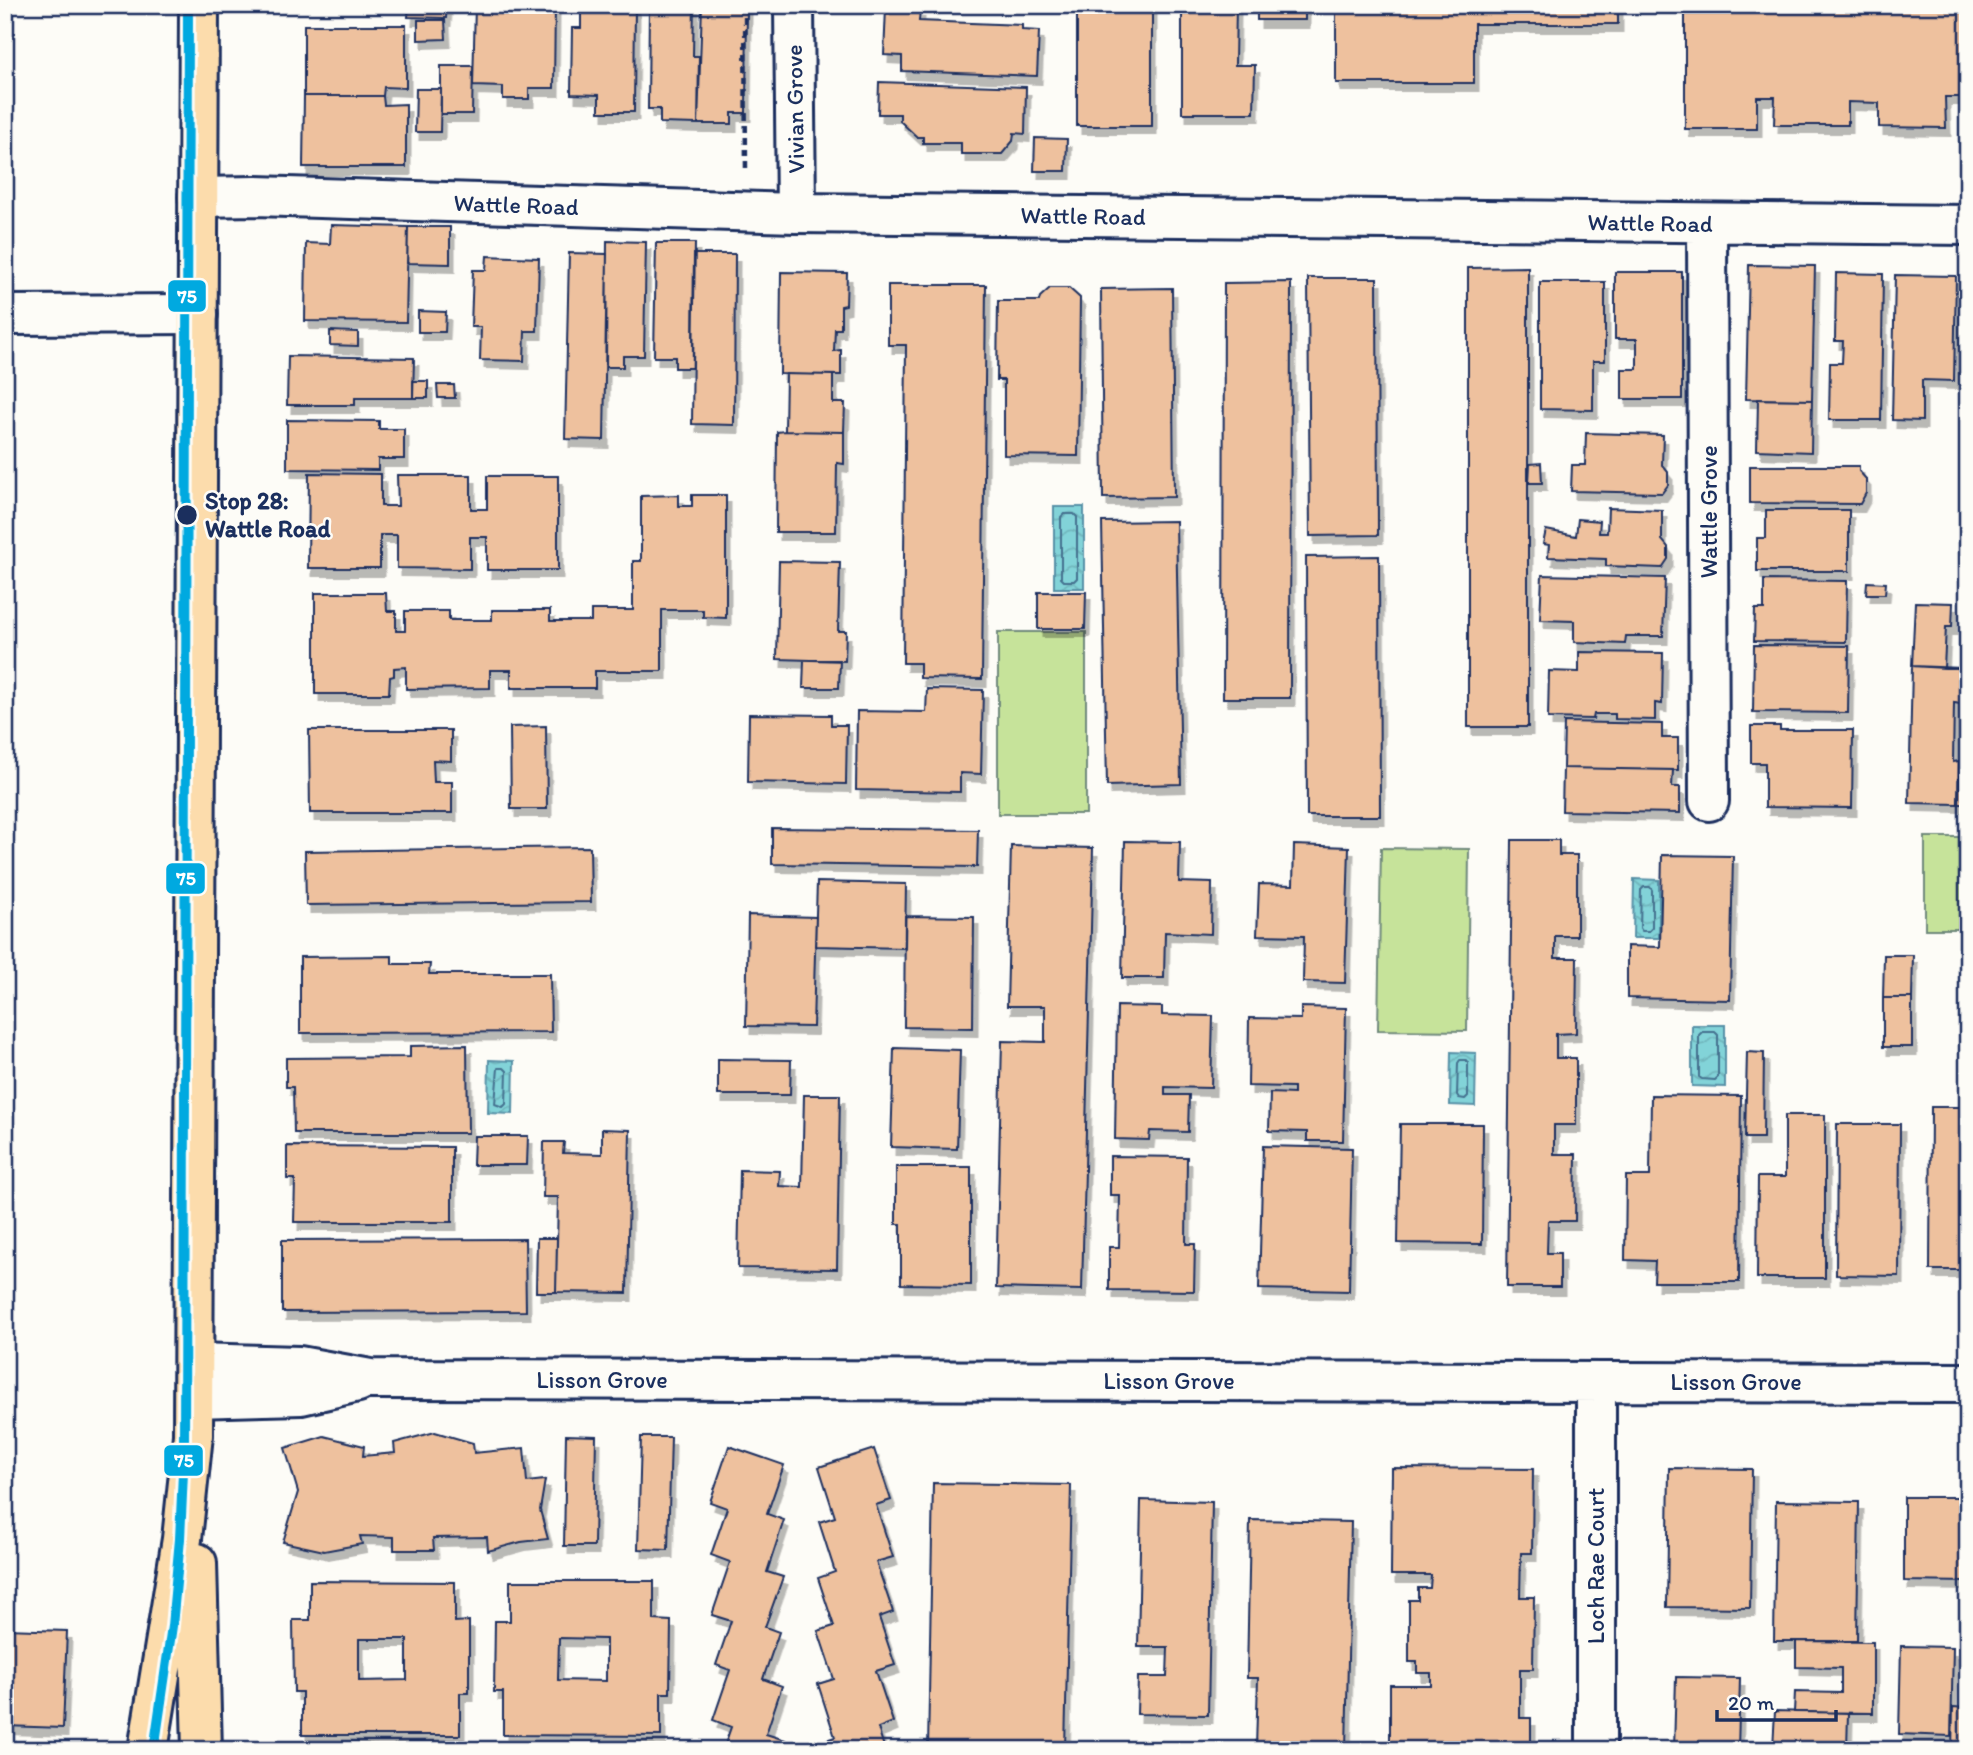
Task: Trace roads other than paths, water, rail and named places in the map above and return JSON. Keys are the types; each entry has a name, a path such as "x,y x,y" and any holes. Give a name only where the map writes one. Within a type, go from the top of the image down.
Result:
{"main road":[{"path":"199,5 193,1435 202,1750"},
{"path":"148,1750 182,1539 193,1435"}],"street":[{"name":"Vivian Grove","path":"794,5 796,214"},
{"name":"Wattle Road","path":"198,197 796,214 1968,225"},
{"name":"Wattle Grove","path":"1707,223 1709,801"},
{"path":"5,315 198,314"},
{"name":"Lisson Grove","path":"194,1380 301,1395 370,1379 1968,1383"},
{"name":"Loch Rae Court","path":"1596,1382 1596,1750"}],"water":[{"path":"1054,507 1084,507 1084,588 1054,588"},
{"path":"1634,879 1659,880 1659,938 1633,938"},
{"path":"1692,1025 1725,1025 1725,1087 1692,1086"},
{"path":"1451,1052 1476,1053 1475,1106 1450,1105"},
{"path":"489,1060 514,1061 513,1114 488,1113"}],"place":[{"name":"Stop 28: Wattle Road","path":"187,515"}]}
